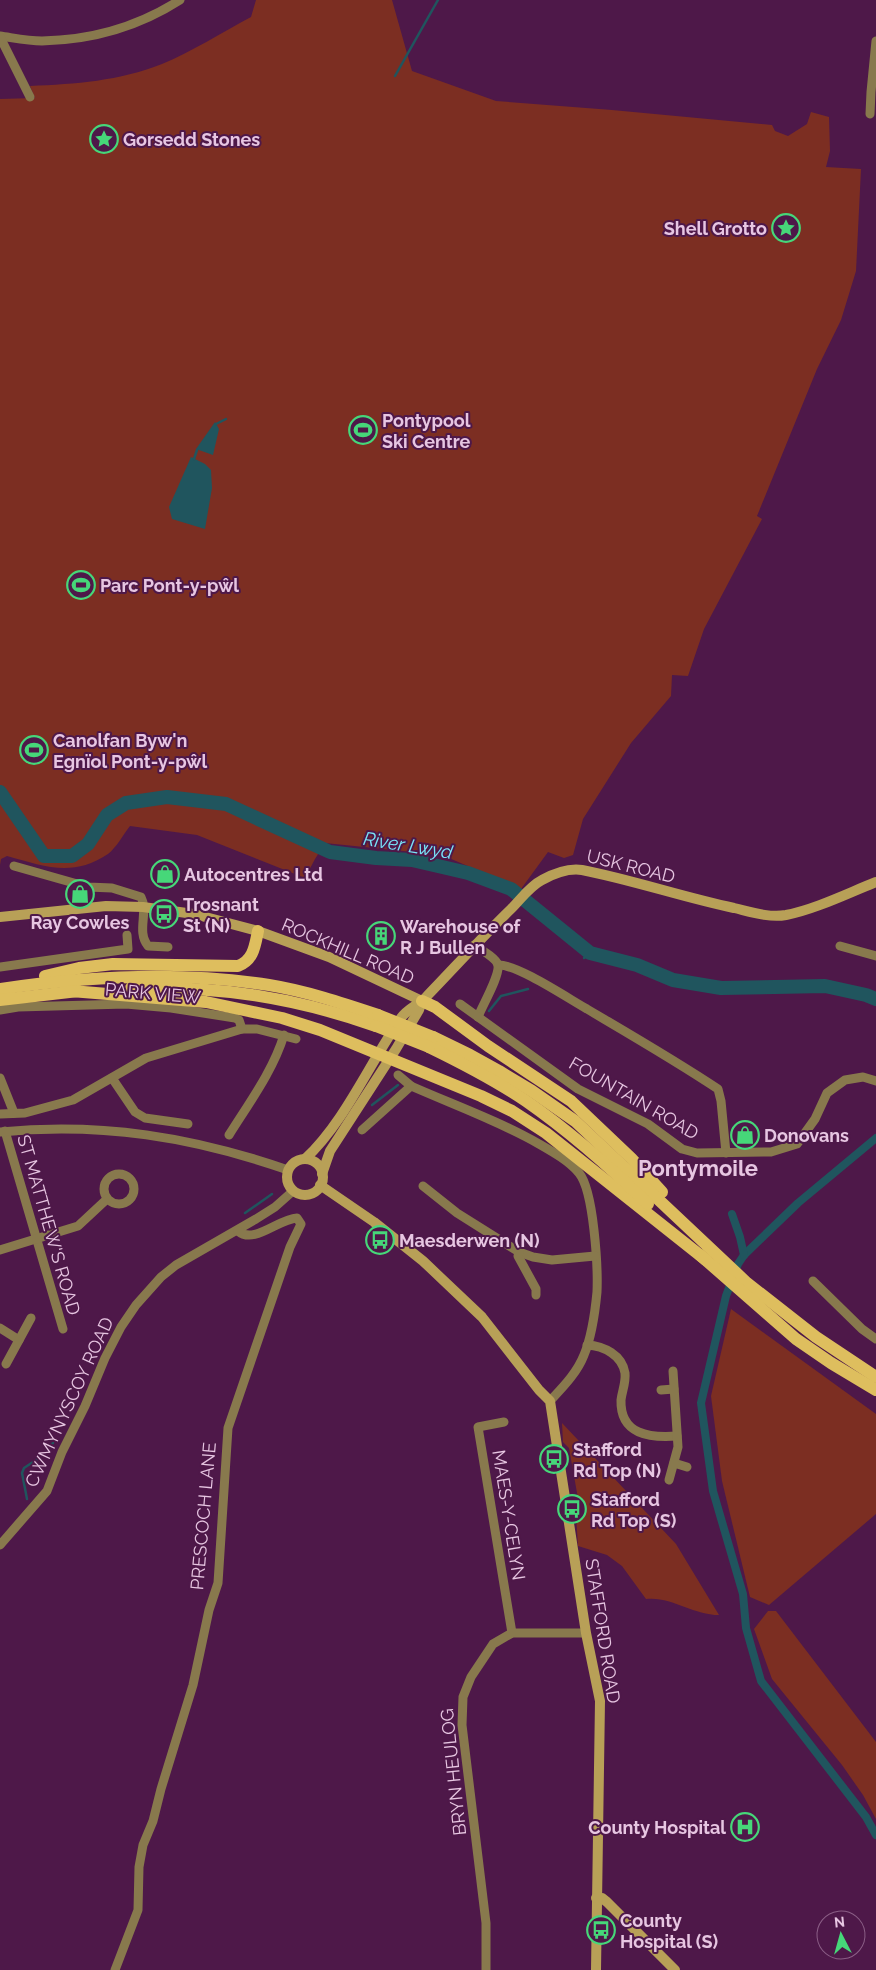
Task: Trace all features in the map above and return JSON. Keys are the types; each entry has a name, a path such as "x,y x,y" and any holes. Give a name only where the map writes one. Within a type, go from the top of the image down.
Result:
{"main road":[{"path":"22,986 42,977 79,968 112,964 238,966 248,961 251,957 258,931"},
{"path":"0,989 76,980 135,976 202,977 279,987 339,1002 377,1021 470,1055 532,1092 574,1121 684,1223"},
{"path":"0,1000 71,991 166,987 214,989 305,1004 377,1021"},
{"path":"71,991 197,1001 245,1009 320,1030 384,1058 481,1096 512,1111 546,1133 709,1256"},
{"path":"422,1001 435,1007 488,1046 571,1101 632,1158 666,1196 709,1256"},
{"path":"431,1042 526,1101 612,1169 743,1287 796,1339 876,1390"},
{"path":"743,1287 876,1377"}],"street":[{"path":"0,37 40,41 76,39 109,32 158,14 180,0"},
{"path":"0,37 30,97"},
{"path":"870,114 870,92 876,41"},
{"path":"14,866 88,886 112,888 141,897 143,907 141,921 143,940 148,946 168,947"},
{"name":"USK ROAD","path":"384,1058 419,1010 422,1001 474,945 542,880 575,869 606,875 713,904 769,916 786,915 807,909 876,882"},
{"name":"ROCKHILL ROAD","path":"0,917 106,906 143,907 194,914 258,931 329,956 422,1001"},
{"path":"0,967 128,949 127,935"},
{"path":"474,945 495,960 498,965 497,974 478,1017"},
{"path":"840,946 876,956"},
{"path":"498,965 509,966 546,985 718,1089 726,1153"},
{"name":"PARK VIEW","path":"0,1010 18,1007 126,1004 171,1008 235,1018 239,1020 242,1029"},
{"name":"FOUNTAIN ROAD","path":"460,1004 578,1089 648,1124 682,1149 697,1153 771,1152 798,1144 815,1118 827,1093 845,1080 863,1077 876,1081"},
{"path":"0,1114 33,1111 73,1100 146,1058 242,1029 257,1029 296,1039"},
{"path":"229,1134 265,1077 280,1049 284,1035"},
{"path":"384,1058 330,1151 320,1186 310,1194 304,1195 294,1191 288,1183 288,1170 296,1162 305,1159 319,1147 384,1058"},
{"path":"320,1186 374,1222 423,1261 482,1317 539,1390 550,1401 567,1382 580,1363 587,1345 597,1291 588,1192 579,1173 551,1151 512,1128 411,1086 398,1075"},
{"path":"0,1078 14,1113"},
{"path":"112,1078 139,1115 145,1118 188,1124"},
{"path":"362,1130 368,1121 411,1086"},
{"path":"2,1131 56,1128 127,1132 177,1139 228,1151 288,1170"},
{"name":"ST MATTHEW'S ROAD","path":"2,1131 63,1329"},
{"path":"305,1159 314,1162 322,1174"},
{"path":"423,1186 457,1213 520,1252 533,1257 552,1260 595,1256"},
{"name":"CWMYNYSCOY ROAD","path":"0,1546 47,1491 62,1452 82,1414 109,1350 121,1327 136,1305 161,1277 176,1265 238,1231 275,1207 294,1191"},
{"path":"0,1250 78,1226 108,1199"},
{"name":"PRESCOCH LANE","path":"115,1970 138,1910 139,1867 143,1844 153,1821 193,1685 209,1610 218,1583 228,1428 280,1275 300,1224 297,1218 288,1218 252,1236 243,1235 238,1231"},
{"path":"520,1252 518,1256 536,1289 536,1295"},
{"path":"813,1281 862,1329 876,1339"},
{"path":"6,1364 31,1318"},
{"path":"0,1328 19,1340"},
{"path":"587,1345 608,1351 623,1366 625,1381 621,1407 622,1414 631,1427 652,1436 677,1436"},
{"path":"669,1480 678,1447 673,1371"},
{"path":"661,1390 674,1389"},
{"name":"STAFFORD ROAD","path":"550,1401 586,1633 600,1701 596,1970"},
{"name":"MAES-Y-CELYN","path":"504,1422 478,1428 512,1633"},
{"path":"674,1463 687,1467"},
{"path":"512,1633 586,1633"},
{"name":"BRYN HEULOG","path":"486,1970 486,1924 462,1725 463,1696 471,1677 493,1644 512,1633"},
{"path":"596,1898 602,1898 607,1902 675,1970"}],"shaded area":[{"path":"256,0 392,0 412,71 496,101 772,125 775,131 788,136 807,124 811,112 829,117 830,151 826,167 861,169 856,271 841,320 817,369 757,516 762,519 704,629 688,676 672,675 671,696 631,743 583,819 573,855 564,858 548,852 521,889 442,855 325,843 305,878 197,835 130,826 117,845 108,854 82,866 58,868 7,856 1,859 0,865 0,99 35,98 30,86 81,83 113,78 162,64 196,48 251,17"},
{"path":"215,422 219,429 213,455 196,449"},
{"path":"191,457 205,464 211,470 212,488 205,529 172,519 169,507"},
{"path":"731,1309 876,1414 876,1514 769,1605 750,1597 722,1481 711,1396"},
{"path":"562,1423 676,1544 719,1615 700,1612 664,1600 646,1599 622,1566 607,1555 578,1546 576,1515 579,1504 569,1448 563,1442"},
{"path":"768,1611 776,1611 876,1742 876,1819 863,1795 842,1765 772,1679 754,1629"}],"waterway":[{"path":"395,76 438,0"},
{"path":"216,424 226,419"},
{"path":"194,459 197,450"},
{"name":"River Lwyd","path":"0,792 44,856 72,856 88,844 107,815 126,803 167,797 226,804 330,852 376,858 412,860 468,873 511,889 590,953 637,965 673,980 721,988 825,986 876,999"},
{"name":"River Lwyd","path":"584,958 590,953"},
{"path":"489,1011 501,996 528,989"},
{"path":"372,1105 398,1085"},
{"path":"876,1138 798,1203 744,1255 738,1264 726,1296 701,1403 713,1491 743,1594 746,1628 761,1681 866,1817 876,1835"},
{"path":"245,1213 272,1194"},
{"path":"732,1214 744,1255"},
{"path":"27,1499 22,1473 24,1468 42,1456 53,1443"}],"place":[{"name":"Gorsedd Stones","path":"104,139"},
{"name":"Shell Grotto","path":"786,228"},
{"name":"Pontypool Ski Centre","path":"363,430"},
{"name":"Parc Pont-y-pŵl","path":"81,585"},
{"name":"Canolfan Byw'n Egnïol Pont-y-pŵl","path":"34,750"},
{"name":"Autocentres Ltd","path":"165,874"},
{"name":"Ray Cowles","path":"80,894"},
{"name":"Trosnant St (N)","path":"164,914"},
{"name":"Warehouse of R J Bullen","path":"381,936"},
{"name":"Donovans","path":"745,1135"},
{"name":"Maesderwen (N)","path":"380,1240"},
{"name":"Stafford Rd Top (N)","path":"554,1459"},
{"name":"Stafford Rd Top (S)","path":"572,1509"},
{"name":"County Hospital","path":"745,1827"},
{"name":"County Hospital (S)","path":"601,1930"}],"district":[{"name":"Pontymoile","path":"698,1168"}]}
